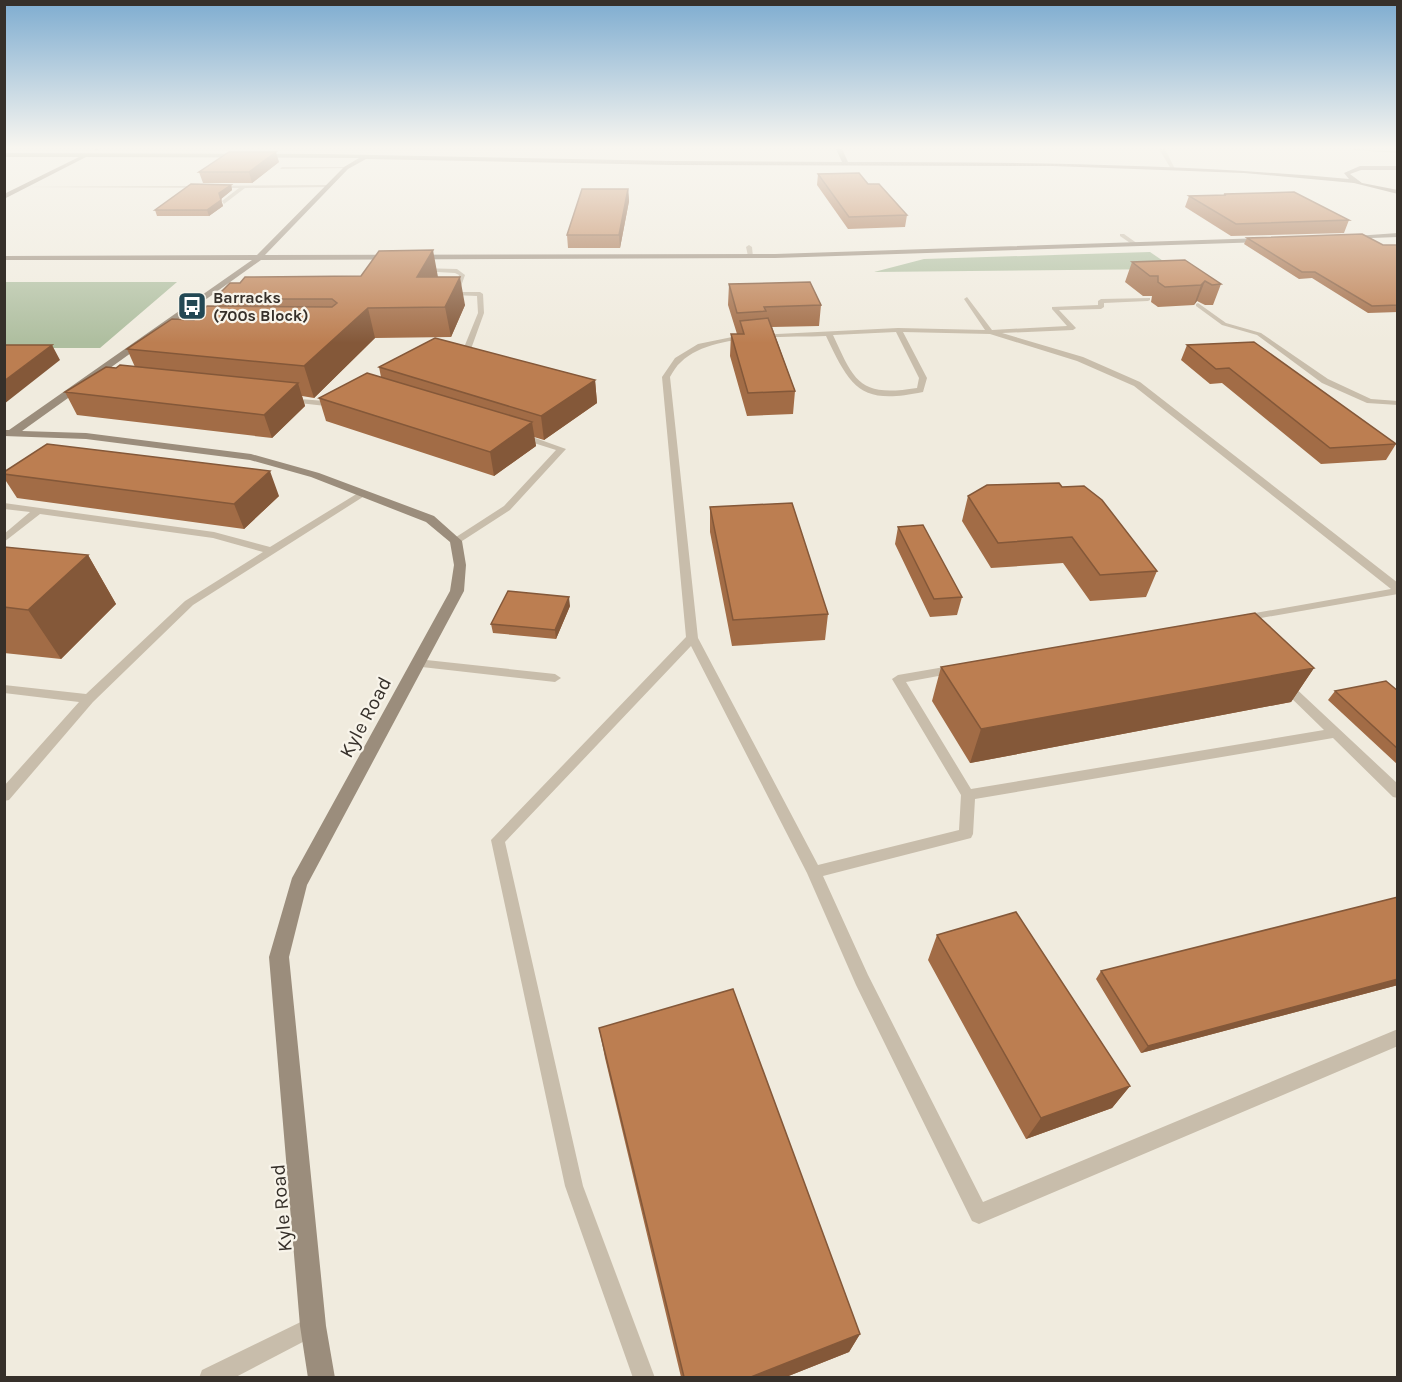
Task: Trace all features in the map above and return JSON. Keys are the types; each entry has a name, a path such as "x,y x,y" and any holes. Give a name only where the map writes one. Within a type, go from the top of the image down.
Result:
{"main road":[{"path":"7,434 212,293 259,257 302,213"},
{"path":"1333,238 1398,235"},
{"path":"4,258 751,256 1274,240"},
{"path":"7,434 86,436 251,457 363,493 430,519 456,541"},
{"name":"Kyle Road","path":"321,1377 313,1326 279,957 298,884 457,591 460,565 456,541"}],"lane":[{"path":"1122,236 1135,244"},
{"path":"749,247 751,256"},
{"path":"689,248 690,256"},
{"path":"407,269 458,272 462,275 455,294 480,294 481,313 468,347 448,351"},
{"path":"212,293 223,293"},
{"path":"967,299 990,332 1080,359 1137,384 1398,590"},
{"path":"1148,299 1101,301 1101,307 1054,308 1073,328 990,332 898,330 746,337 701,346 678,360 666,377 692,638 813,872 862,980 979,1214 1398,1037"},
{"path":"1198,305 1224,324 1258,334 1325,381 1370,401 1398,403"},
{"path":"828,333 851,381 867,392 887,394 920,390 923,378 898,330"},
{"path":"157,332 168,332"},
{"path":"89,379 100,380"},
{"path":"283,399 326,404 344,395"},
{"path":"456,541 507,508 562,449 507,432"},
{"path":"4,796 88,699 189,603 269,550 363,493"},
{"path":"4,507 214,535 269,550"},
{"path":"4,539 38,511"},
{"path":"1230,621 1398,590"},
{"path":"644,1377 574,1186 498,840 692,638"},
{"path":"417,663 555,678"},
{"path":"813,872 966,834 968,795 898,679 966,667"},
{"path":"1277,678 1398,792"},
{"path":"4,689 88,699"},
{"path":"968,795 1335,733"},
{"path":"210,1377 313,1326"}],"green space":[{"path":"1150,252 1175,269 874,272 924,259"},
{"path":"5,282 177,282 100,348 5,348"}],"building":[{"path":"574,213 623,213 619,235 567,235"},
{"path":"846,213 907,215 849,217"},
{"path":"1218,213 1336,213 1349,220 1236,224"},
{"path":"1362,234 1383,245 1398,245 1398,305 1372,306 1315,272 1302,272 1247,238"},
{"path":"433,250 417,277 460,277 445,307 368,308 304,366 127,349 172,319 194,320 207,306 332,307 337,303 332,299 214,299 230,283 240,283 245,277 361,276 379,251"},
{"path":"1185,260 1221,284 1212,285 1205,281 1201,285 1165,287 1158,282 1158,276 1150,276 1132,262"},
{"path":"810,282 821,305 764,307 766,311 737,313 729,284"},
{"path":"768,318 795,391 748,393 731,334 744,334 740,321"},
{"path":"435,338 595,380 541,416 379,367"},
{"path":"1254,342 1396,444 1330,448 1229,368 1216,369 1187,345"},
{"path":"4,345 52,345 4,381"},
{"path":"120,365 298,383 264,415 65,392 106,367 116,368"},
{"path":"367,373 532,422 490,452 319,398"},
{"path":"47,444 270,471 234,504 4,474"},
{"path":"1059,483 1062,487 1084,486 1102,500 1157,571 1100,575 1072,537 998,543 968,496 987,485"},
{"path":"792,503 828,614 733,620 710,507"},
{"path":"923,525 962,597 934,599 898,527"},
{"path":"4,547 88,555 28,610 4,607"},
{"path":"508,591 569,597 555,630 491,624"},
{"path":"1255,613 1314,668 981,729 941,667"},
{"path":"1386,681 1398,691 1398,749 1335,691"},
{"path":"1398,897 1398,979 1148,1046 1101,971"},
{"path":"1016,912 1130,1086 1041,1118 937,935"},
{"path":"733,989 860,1334 751,1377 684,1377 599,1028"}],"place":[{"name":"Barracks (700s Block)","path":"192,306"}]}
